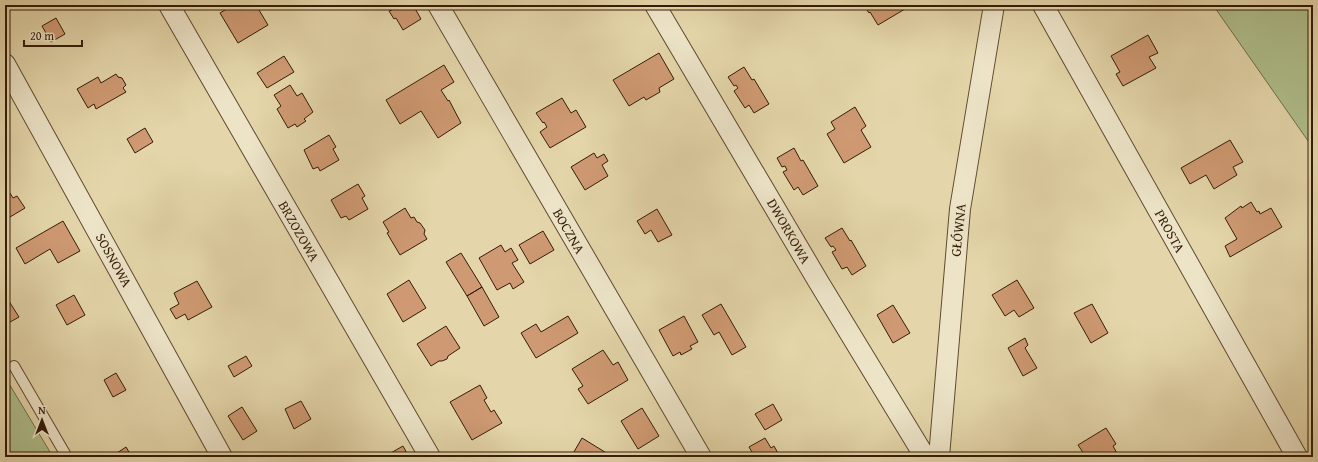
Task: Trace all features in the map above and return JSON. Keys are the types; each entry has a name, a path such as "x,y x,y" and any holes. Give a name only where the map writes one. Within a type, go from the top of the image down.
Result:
{"street":[{"name":"BRZOZOWA","path":"169,5 430,457"},
{"name":"BOCZNA","path":"438,5 701,457"},
{"name":"DWORKOWA","path":"656,5 822,288 925,457"},
{"name":"GŁÓWNA","path":"939,457 960,209 994,5"},
{"name":"PROSTA","path":"1043,5 1297,457"},
{"name":"SOSNOWA","path":"5,64 222,457"}],"lane":[{"path":"14,366 67,457"}],"green space":[{"path":"1213,5 1313,5 1313,148"},
{"path":"5,377 53,457 5,457"}],"building":[{"path":"233,5 245,5 247,7 250,5 256,5 268,25 238,43 220,13"},
{"path":"389,5 413,5 421,19 403,30 396,18 394,19 389,11 392,10"},
{"path":"861,5 902,5 905,9 878,25 870,12 869,13 865,7 863,8"},
{"path":"56,18 65,34 51,42 42,26"},
{"path":"1148,35 1158,53 1149,57 1156,68 1123,86 1116,74 1120,72 1111,56"},
{"path":"659,53 674,79 659,88 660,92 646,100 644,97 629,106 613,80"},
{"path":"284,56 294,72 267,88 257,73"},
{"path":"444,65 454,82 441,90 448,101 449,100 461,123 438,138 421,111 400,124 386,100"},
{"path":"744,67 752,80 754,79 769,104 754,113 749,105 745,108 734,91 738,88 736,85 734,86 728,77"},
{"path":"116,74 118,77 122,78 126,85 123,88 126,92 96,109 94,104 88,108 77,89 98,77 101,83"},
{"path":"290,85 297,96 302,93 313,112 304,119 306,121 297,127 295,124 288,128 277,109 281,106 274,95"},
{"path":"562,98 571,113 576,110 586,127 550,148 540,132 547,127 536,113"},
{"path":"855,107 866,126 861,130 871,147 844,163 827,134 835,129 831,122"},
{"path":"145,128 153,142 135,153 127,139"},
{"path":"329,135 336,147 333,149 339,160 320,171 318,167 313,169 304,150"},
{"path":"1230,140 1243,162 1233,167 1237,175 1214,189 1206,175 1190,184 1181,168"},
{"path":"794,148 801,161 803,160 818,186 803,195 798,187 794,190 783,172 787,170 785,166 782,167 777,158"},
{"path":"594,153 597,158 604,154 608,161 602,165 608,176 585,190 571,167"},
{"path":"358,184 365,196 362,198 368,209 349,220 346,216 341,218 331,200"},
{"path":"5,185 13,198 17,196 25,208 5,220"},
{"path":"1251,202 1260,214 1271,208 1282,227 1230,257 1225,246 1237,239 1225,218 1241,206 1242,208"},
{"path":"405,208 411,218 414,217 425,230 424,234 427,239 400,255 387,233 389,232 383,222"},
{"path":"657,209 672,235 658,242 651,230 645,234 637,221"},
{"path":"63,221 80,251 58,263 50,249 25,264 16,248"},
{"path":"842,228 850,241 851,240 866,266 852,275 847,267 842,269 832,252 836,250 833,246 831,247 825,238"},
{"path":"543,231 554,250 530,264 519,245"},
{"path":"501,245 505,252 511,248 518,260 512,263 524,282 513,289 510,283 497,290 479,258"},
{"path":"461,253 482,287 467,296 446,262"},
{"path":"409,280 426,308 403,322 387,294"},
{"path":"1017,280 1034,308 1019,317 1014,310 1005,316 992,295"},
{"path":"197,281 212,307 188,320 185,314 176,319 170,309 179,304 174,293"},
{"path":"482,287 499,317 484,326 467,296"},
{"path":"5,295 19,317 5,325"},
{"path":"74,295 85,315 67,325 56,305"},
{"path":"721,304 746,347 732,355 719,332 714,335 702,315"},
{"path":"1092,304 1108,333 1091,343 1074,313"},
{"path":"893,305 910,333 893,343 877,315"},
{"path":"568,316 578,333 536,358 521,333 536,324 541,332"},
{"path":"684,316 698,342 690,346 692,349 681,355 680,352 673,356 659,330"},
{"path":"446,326 460,348 448,356 447,359 439,361 431,366 417,344"},
{"path":"1025,338 1028,345 1025,348 1037,368 1023,376 1008,348"},
{"path":"603,350 613,365 618,362 628,380 588,404 578,389 583,386 572,369"},
{"path":"246,356 252,366 234,377 228,366"},
{"path":"116,373 126,390 113,397 104,380"},
{"path":"480,385 487,398 484,400 491,412 494,410 502,423 472,440 450,402"},
{"path":"301,401 311,419 294,429 285,409"},
{"path":"773,404 782,420 765,430 755,414"},
{"path":"242,407 257,431 243,440 228,416"},
{"path":"642,408 659,436 638,449 621,421"},
{"path":"1106,428 1116,444 1113,446 1119,457 1086,457 1078,445"},
{"path":"582,438 613,457 571,457"},
{"path":"765,438 771,448 774,446 780,457 755,457 749,447"},
{"path":"403,446 409,457 390,457 389,454"},
{"path":"126,447 132,457 111,457"}]}
